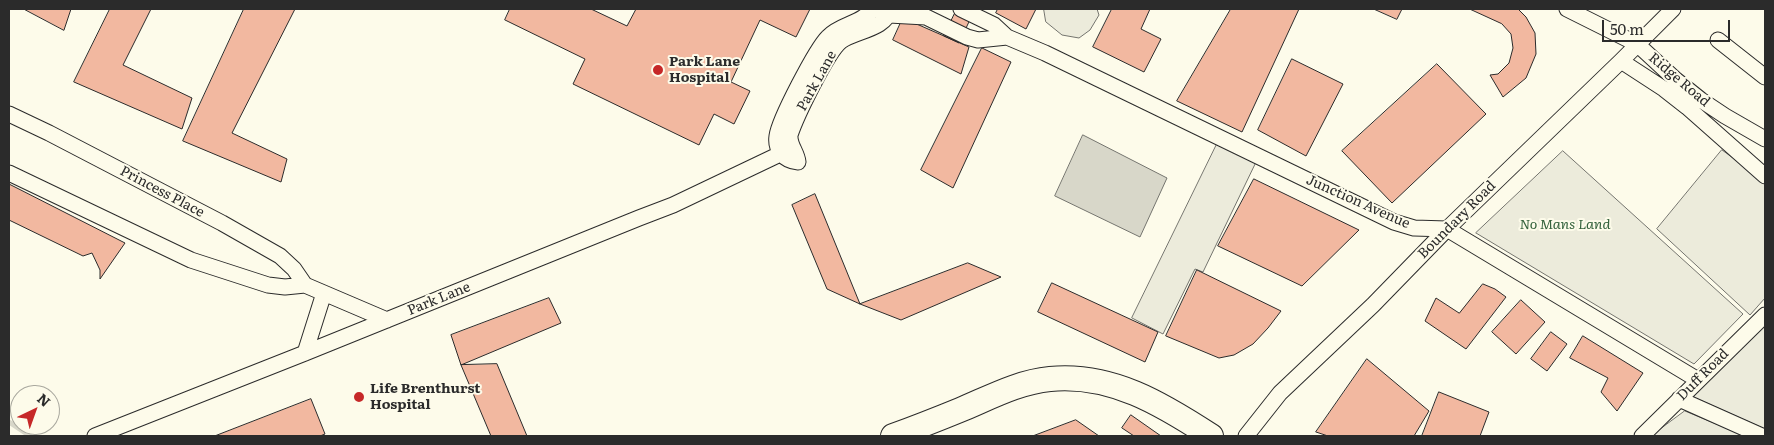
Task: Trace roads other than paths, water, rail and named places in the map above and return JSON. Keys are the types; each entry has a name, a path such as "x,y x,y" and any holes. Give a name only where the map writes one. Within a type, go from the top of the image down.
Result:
{"main road":[{"path":"893,436 1016,387 1049,379 1070,378 1095,381 1127,389 1153,400 1211,436"}],"street":[{"name":"Junction Avenue","path":"961,9 986,14 994,25 1007,37 1046,53 1394,222 1414,228 1446,229 1698,380"},
{"name":"Ridge Road","path":"1567,9 1637,44 1701,100 1765,139"},
{"name":"Boundary Road","path":"1246,436 1280,393 1373,305 1446,229 1673,9"},
{"name":"Junction Avenue","path":"882,10 926,17 967,38 978,40 1007,37"},
{"name":"Park Lane","path":"882,10 876,26 837,44 793,126 790,140 797,153 798,162 791,162 780,154 777,145 777,135 791,101 820,48 826,38 836,31 882,10"},
{"path":"1718,40 1765,77"},
{"path":"1621,61 1651,80 1687,107 1765,176"},
{"name":"Princess Place","path":"9,114 222,223 280,256 294,269 304,285"},
{"name":"Park Lane","path":"94,436 305,354 664,208 780,154"},
{"path":"9,173 191,260 268,285 285,287 304,285 387,320"},
{"path":"305,354 324,293"},
{"name":"Duff Road","path":"1642,436 1765,315"},
{"path":"1679,399 1762,436"}],"waterway":[{"path":"9,422 30,436"}],"place":[{"name":"Park Lane Hospital","path":"658,70"},
{"name":"Life Brenthurst Hospital","path":"359,397"}],"park label":[{"name":"No Mans Land","path":"1565,225"}]}
